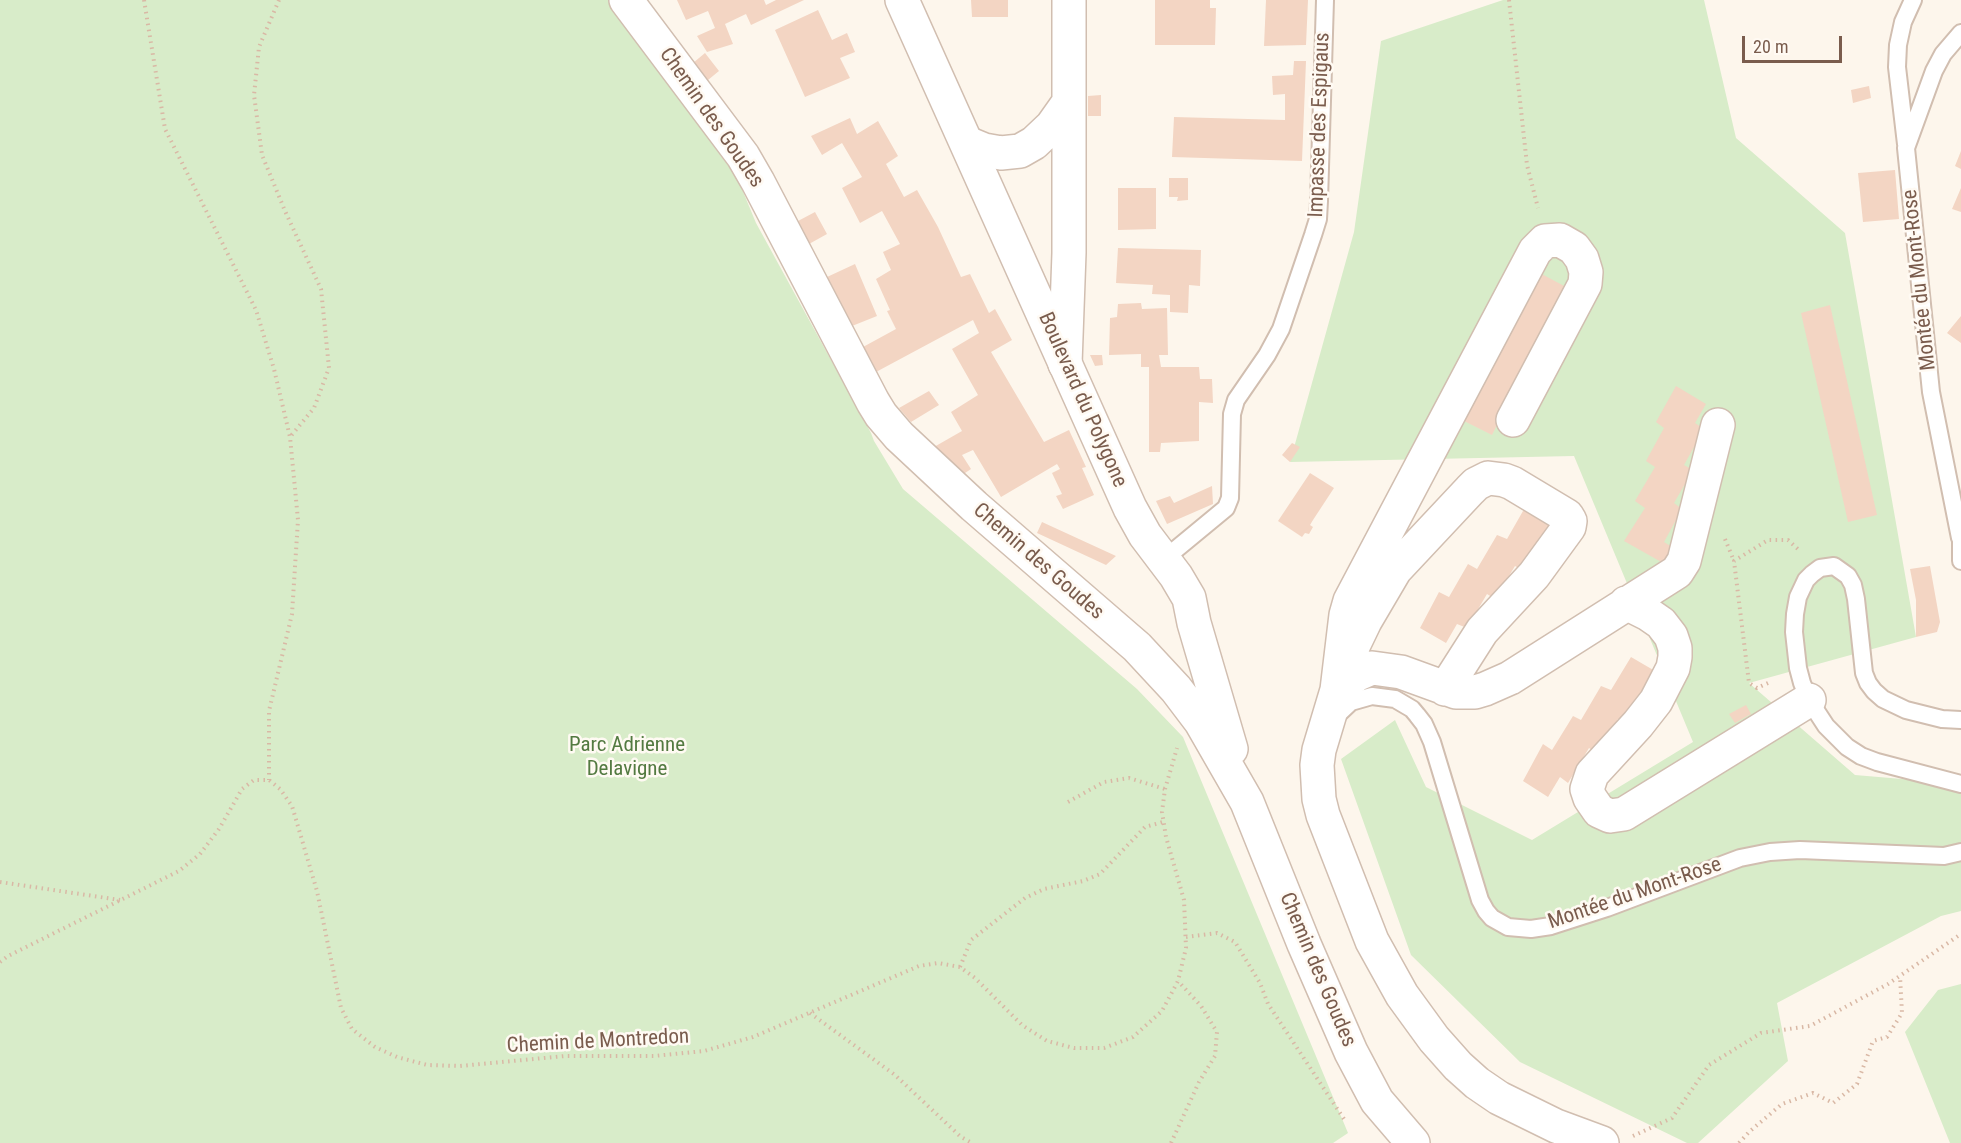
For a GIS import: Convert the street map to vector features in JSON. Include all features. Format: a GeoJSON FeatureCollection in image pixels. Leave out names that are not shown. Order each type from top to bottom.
{"type":"FeatureCollection","features":[{"type":"Feature","properties":{"kind":"street","name":"Chemin des Goudes"},"geometry":{"type":"LineString","coordinates":[[626,0],[743,156],[881,415],[899,436],[974,506],[1137,647],[1176,689],[1201,722],[1247,802],[1351,1052],[1377,1101],[1413,1143]]}},
{"type":"Feature","properties":{"kind":"street","name":"Boulevard du Polygone"},"geometry":{"type":"LineString","coordinates":[[902,0],[1130,508],[1145,535],[1176,576],[1189,598],[1194,623],[1247,802]]}},
{"type":"Feature","properties":{"kind":"street"},"geometry":{"type":"LineString","coordinates":[[1065,364],[1069,253],[1069,0]]}},
{"type":"Feature","properties":{"kind":"street"},"geometry":{"type":"LineString","coordinates":[[967,143],[984,150],[1001,153],[1020,151],[1034,143],[1052,126],[1069,102]]}},
{"type":"Feature","properties":{"kind":"street"},"geometry":{"type":"LineString","coordinates":[[1337,690],[1346,615],[1358,585],[1535,250],[1545,241],[1560,240],[1574,248],[1582,259],[1586,272],[1585,284],[1513,420]]}},
{"type":"Feature","properties":{"kind":"street"},"geometry":{"type":"LineString","coordinates":[[1337,690],[1356,675],[1372,668],[1401,672],[1465,693],[1498,685],[1677,572],[1684,561],[1718,425]]}},
{"type":"Feature","properties":{"kind":"street"},"geometry":{"type":"LineString","coordinates":[[1322,737],[1355,641],[1395,570],[1476,484],[1488,478],[1504,480],[1567,516],[1570,521],[1569,527],[1534,575],[1482,631],[1444,688]]}},
{"type":"Feature","properties":{"kind":"street"},"geometry":{"type":"LineString","coordinates":[[1626,603],[1660,623],[1671,636],[1675,657],[1673,668],[1656,701],[1592,774],[1587,789],[1599,811],[1610,816],[1624,814],[1809,700]]}},
{"type":"Feature","properties":{"kind":"street"},"geometry":{"type":"LineString","coordinates":[[1137,647],[1155,652],[1172,651],[1186,640],[1194,623]]}},
{"type":"Feature","properties":{"kind":"street","name":"Montée du Mont-Rose"},"geometry":{"type":"LineString","coordinates":[[1322,737],[1317,774],[1323,814],[1372,941],[1402,995],[1434,1039],[1477,1083],[1529,1114],[1615,1141]]}},
{"type":"Feature","properties":{"kind":"lane","name":"Impasse des Espigaus"},"geometry":{"type":"LineString","coordinates":[[1163,560],[1226,508],[1230,498],[1232,414],[1236,400],[1267,355],[1281,329],[1318,219],[1325,0]]}},
{"type":"Feature","properties":{"kind":"lane"},"geometry":{"type":"LineString","coordinates":[[1906,148],[1897,67],[1898,45],[1903,22],[1913,0]]}},
{"type":"Feature","properties":{"kind":"lane","name":"Montée du Mont-Rose"},"geometry":{"type":"LineString","coordinates":[[1961,33],[1943,54],[1906,148],[1931,392],[1960,537],[1961,561]]}},
{"type":"Feature","properties":{"kind":"lane"},"geometry":{"type":"LineString","coordinates":[[1961,720],[1913,713],[1883,699],[1874,691],[1864,673],[1853,585],[1848,576],[1834,566],[1820,568],[1806,580],[1798,597],[1795,614],[1794,632],[1798,668],[1809,700],[1826,726],[1847,747],[1861,756],[1961,784]]}},
{"type":"Feature","properties":{"kind":"lane","name":"Montée du Mont-Rose"},"geometry":{"type":"LineString","coordinates":[[1322,737],[1342,709],[1361,698],[1388,697],[1412,709],[1424,724],[1432,742],[1480,900],[1492,918],[1508,927],[1531,929],[1551,926],[1740,858],[1770,852],[1800,850],[1944,856],[1961,852]]}},
{"type":"Feature","properties":{"kind":"path"},"geometry":{"type":"LineString","coordinates":[[0,962],[179,872],[200,854],[213,838],[242,789],[254,780],[269,780],[269,711],[292,614],[298,520],[290,437],[274,369],[256,310],[165,129],[144,0]]}},
{"type":"Feature","properties":{"kind":"path"},"geometry":{"type":"LineString","coordinates":[[279,0],[259,46],[254,95],[262,155],[321,289],[329,368],[314,408],[290,437]]}},
{"type":"Feature","properties":{"kind":"path"},"geometry":{"type":"LineString","coordinates":[[1509,0],[1527,165],[1545,241]]}},
{"type":"Feature","properties":{"kind":"path"},"geometry":{"type":"LineString","coordinates":[[1798,668],[1757,688],[1749,683],[1734,561],[1768,540],[1788,540],[1820,568]]}},
{"type":"Feature","properties":{"kind":"path"},"geometry":{"type":"LineString","coordinates":[[1068,802],[1104,782],[1120,779],[1129,778],[1165,789]]}},
{"type":"Feature","properties":{"kind":"path","name":"Chemin de Montredon"},"geometry":{"type":"LineString","coordinates":[[269,780],[280,789],[292,806],[316,891],[341,1008],[352,1029],[375,1047],[397,1057],[427,1065],[460,1066],[565,1056],[654,1056],[704,1051],[753,1037],[919,966],[938,963],[960,967]]}},
{"type":"Feature","properties":{"kind":"path"},"geometry":{"type":"LineString","coordinates":[[1163,822],[1145,826],[1100,874],[1083,881],[1044,890],[1025,898],[970,940],[960,967],[975,978],[1022,1025],[1047,1041],[1074,1048],[1104,1048],[1133,1037],[1162,1011],[1178,981],[1186,948],[1184,900],[1163,822],[1167,781]]}},
{"type":"Feature","properties":{"kind":"path"},"geometry":{"type":"LineString","coordinates":[[0,882],[121,900]]}},
{"type":"Feature","properties":{"kind":"path"},"geometry":{"type":"LineString","coordinates":[[1186,937],[1217,933],[1235,942],[1260,982],[1268,1004],[1344,1119],[1377,1101]]}},
{"type":"Feature","properties":{"kind":"path"},"geometry":{"type":"LineString","coordinates":[[1615,1141],[1672,1118],[1709,1065],[1761,1033],[1810,1026],[1888,984],[1961,934]]}},
{"type":"Feature","properties":{"kind":"path"},"geometry":{"type":"LineString","coordinates":[[1739,1143],[1749,1131],[1782,1104],[1813,1093],[1833,1103],[1857,1084],[1873,1041],[1887,1036],[1902,1013],[1900,975]]}},
{"type":"Feature","properties":{"kind":"path"},"geometry":{"type":"LineString","coordinates":[[1171,1143],[1199,1082],[1215,1056],[1217,1032],[1201,1006],[1178,981]]}},
{"type":"Feature","properties":{"kind":"path"},"geometry":{"type":"LineString","coordinates":[[809,1013],[895,1075],[961,1137],[972,1143]]}},
{"type":"Feature","properties":{"kind":"green space","name":"Parc Adrienne Delavigne"},"geometry":{"type":"Polygon","coordinates":[[[0,0],[634,0],[715,148],[737,177],[756,223],[874,441],[903,489],[1137,689],[1183,737],[1348,1133],[1333,1143],[0,1143],[0,0]]]}},
{"type":"Feature","properties":{"kind":"green space"},"geometry":{"type":"Polygon","coordinates":[[[1503,0],[1704,0],[1736,138],[1845,233],[1916,637],[1749,683],[1855,775],[1961,784],[1961,911],[1941,916],[1777,1003],[1788,1061],[1698,1143],[1687,1143],[1520,1062],[1411,955],[1341,759],[1395,720],[1426,787],[1532,840],[1693,742],[1574,456],[1290,462],[1354,232],[1381,41],[1503,0]]]}},
{"type":"Feature","properties":{"kind":"green space"},"geometry":{"type":"Polygon","coordinates":[[[1961,984],[1961,1143],[1950,1143],[1905,1032],[1938,990],[1961,984]]]}},
{"type":"Feature","properties":{"kind":"building"},"geometry":{"type":"Polygon","coordinates":[[[677,0],[764,0],[766,5],[776,0],[804,0],[751,25],[746,14],[725,24],[733,44],[707,52],[697,36],[715,28],[708,11],[686,20],[677,0]]]}},
{"type":"Feature","properties":{"kind":"building"},"geometry":{"type":"Polygon","coordinates":[[[971,0],[1008,0],[1008,17],[972,17],[971,0]]]}},
{"type":"Feature","properties":{"kind":"building"},"geometry":{"type":"Polygon","coordinates":[[[1155,0],[1210,0],[1210,8],[1216,8],[1215,45],[1155,45],[1155,0]]]}},
{"type":"Feature","properties":{"kind":"building"},"geometry":{"type":"Polygon","coordinates":[[[1266,0],[1308,0],[1306,45],[1264,46],[1266,0]]]}},
{"type":"Feature","properties":{"kind":"building"},"geometry":{"type":"Polygon","coordinates":[[[818,10],[832,40],[847,33],[855,52],[840,58],[850,78],[805,97],[775,30],[818,10]]]}},
{"type":"Feature","properties":{"kind":"building"},"geometry":{"type":"Polygon","coordinates":[[[705,53],[719,71],[708,80],[693,63],[705,53]]]}},
{"type":"Feature","properties":{"kind":"building"},"geometry":{"type":"Polygon","coordinates":[[[1294,61],[1306,61],[1302,161],[1172,157],[1174,117],[1285,120],[1285,94],[1273,95],[1272,76],[1293,75],[1294,61]]]}},
{"type":"Feature","properties":{"kind":"building"},"geometry":{"type":"Polygon","coordinates":[[[1869,86],[1871,98],[1853,103],[1851,90],[1869,86]]]}},
{"type":"Feature","properties":{"kind":"building"},"geometry":{"type":"Polygon","coordinates":[[[1101,95],[1101,116],[1088,116],[1088,96],[1101,95]]]}},
{"type":"Feature","properties":{"kind":"building"},"geometry":{"type":"Polygon","coordinates":[[[850,118],[857,134],[878,121],[898,156],[886,164],[904,197],[917,190],[938,227],[961,277],[970,274],[989,313],[995,309],[1012,340],[991,352],[1044,442],[1069,430],[1086,467],[1082,468],[1094,495],[1063,509],[1056,496],[1062,494],[1052,473],[1060,469],[1057,464],[1001,497],[973,450],[962,455],[971,469],[962,475],[934,447],[962,431],[951,412],[978,395],[952,349],[979,333],[973,320],[876,372],[863,347],[896,329],[876,279],[891,270],[883,252],[900,244],[882,211],[860,223],[842,188],[862,177],[842,143],[822,155],[811,136],[850,118]]]}},
{"type":"Feature","properties":{"kind":"building"},"geometry":{"type":"Polygon","coordinates":[[[1961,151],[1961,169],[1955,166],[1961,151]]]}},
{"type":"Feature","properties":{"kind":"building"},"geometry":{"type":"Polygon","coordinates":[[[1895,170],[1899,219],[1863,222],[1858,173],[1895,170]]]}},
{"type":"Feature","properties":{"kind":"building"},"geometry":{"type":"Polygon","coordinates":[[[1169,178],[1188,178],[1188,200],[1177,201],[1178,197],[1169,197],[1169,178]]]}},
{"type":"Feature","properties":{"kind":"building"},"geometry":{"type":"Polygon","coordinates":[[[1118,188],[1156,188],[1156,229],[1118,230],[1118,188]]]}},
{"type":"Feature","properties":{"kind":"building"},"geometry":{"type":"Polygon","coordinates":[[[1961,188],[1961,212],[1952,209],[1961,188]]]}},
{"type":"Feature","properties":{"kind":"building"},"geometry":{"type":"Polygon","coordinates":[[[815,212],[827,234],[809,244],[798,221],[815,212]]]}},
{"type":"Feature","properties":{"kind":"building"},"geometry":{"type":"Polygon","coordinates":[[[1118,248],[1201,250],[1200,286],[1189,285],[1188,313],[1170,312],[1170,295],[1152,294],[1153,285],[1116,283],[1118,248]]]}},
{"type":"Feature","properties":{"kind":"building"},"geometry":{"type":"Polygon","coordinates":[[[855,264],[877,316],[852,326],[827,277],[855,264]]]}},
{"type":"Feature","properties":{"kind":"building"},"geometry":{"type":"Polygon","coordinates":[[[1536,271],[1566,287],[1492,435],[1462,420],[1536,271]]]}},
{"type":"Feature","properties":{"kind":"building"},"geometry":{"type":"Polygon","coordinates":[[[1141,303],[1142,309],[1167,308],[1168,355],[1159,355],[1161,367],[1199,367],[1200,379],[1212,379],[1213,403],[1199,402],[1199,441],[1161,443],[1160,452],[1149,452],[1149,367],[1141,367],[1141,354],[1109,355],[1110,318],[1117,317],[1118,304],[1141,303]]]}},
{"type":"Feature","properties":{"kind":"building"},"geometry":{"type":"Polygon","coordinates":[[[1830,305],[1877,515],[1848,522],[1801,313],[1830,305]]]}},
{"type":"Feature","properties":{"kind":"building"},"geometry":{"type":"Polygon","coordinates":[[[1961,316],[1961,343],[1947,333],[1961,316]]]}},
{"type":"Feature","properties":{"kind":"building"},"geometry":{"type":"Polygon","coordinates":[[[1090,355],[1102,355],[1103,365],[1095,366],[1090,355]]]}},
{"type":"Feature","properties":{"kind":"building"},"geometry":{"type":"Polygon","coordinates":[[[1676,386],[1706,404],[1695,423],[1704,429],[1684,465],[1693,470],[1674,503],[1682,509],[1664,542],[1672,547],[1663,563],[1624,541],[1645,508],[1635,501],[1655,467],[1646,461],[1664,428],[1656,422],[1676,386]]]}},
{"type":"Feature","properties":{"kind":"building"},"geometry":{"type":"Polygon","coordinates":[[[929,391],[939,405],[911,422],[899,408],[929,391]]]}},
{"type":"Feature","properties":{"kind":"building"},"geometry":{"type":"Polygon","coordinates":[[[1292,443],[1300,447],[1290,462],[1282,455],[1292,443]]]}},
{"type":"Feature","properties":{"kind":"building"},"geometry":{"type":"Polygon","coordinates":[[[1310,473],[1334,488],[1310,525],[1313,527],[1309,534],[1305,533],[1302,537],[1278,521],[1310,473]]]}},
{"type":"Feature","properties":{"kind":"building"},"geometry":{"type":"Polygon","coordinates":[[[1212,486],[1213,504],[1167,524],[1156,501],[1170,496],[1174,503],[1212,486]]]}},
{"type":"Feature","properties":{"kind":"building"},"geometry":{"type":"Polygon","coordinates":[[[1527,504],[1563,525],[1524,571],[1515,566],[1495,599],[1487,594],[1467,628],[1457,624],[1446,643],[1420,628],[1439,592],[1449,597],[1468,564],[1477,569],[1497,535],[1507,539],[1527,504]]]}},
{"type":"Feature","properties":{"kind":"building"},"geometry":{"type":"Polygon","coordinates":[[[1042,522],[1116,556],[1106,565],[1037,533],[1042,522]]]}},
{"type":"Feature","properties":{"kind":"building"},"geometry":{"type":"Polygon","coordinates":[[[1930,566],[1940,622],[1937,632],[1916,637],[1916,600],[1910,569],[1930,566]]]}},
{"type":"Feature","properties":{"kind":"building"},"geometry":{"type":"Polygon","coordinates":[[[1631,657],[1667,678],[1627,724],[1618,719],[1598,754],[1589,748],[1568,783],[1560,777],[1548,797],[1523,781],[1543,744],[1552,750],[1573,716],[1581,720],[1601,686],[1611,690],[1631,657]]]}},
{"type":"Feature","properties":{"kind":"building"},"geometry":{"type":"Polygon","coordinates":[[[1746,705],[1751,714],[1735,723],[1729,714],[1746,705]]]}}]}
